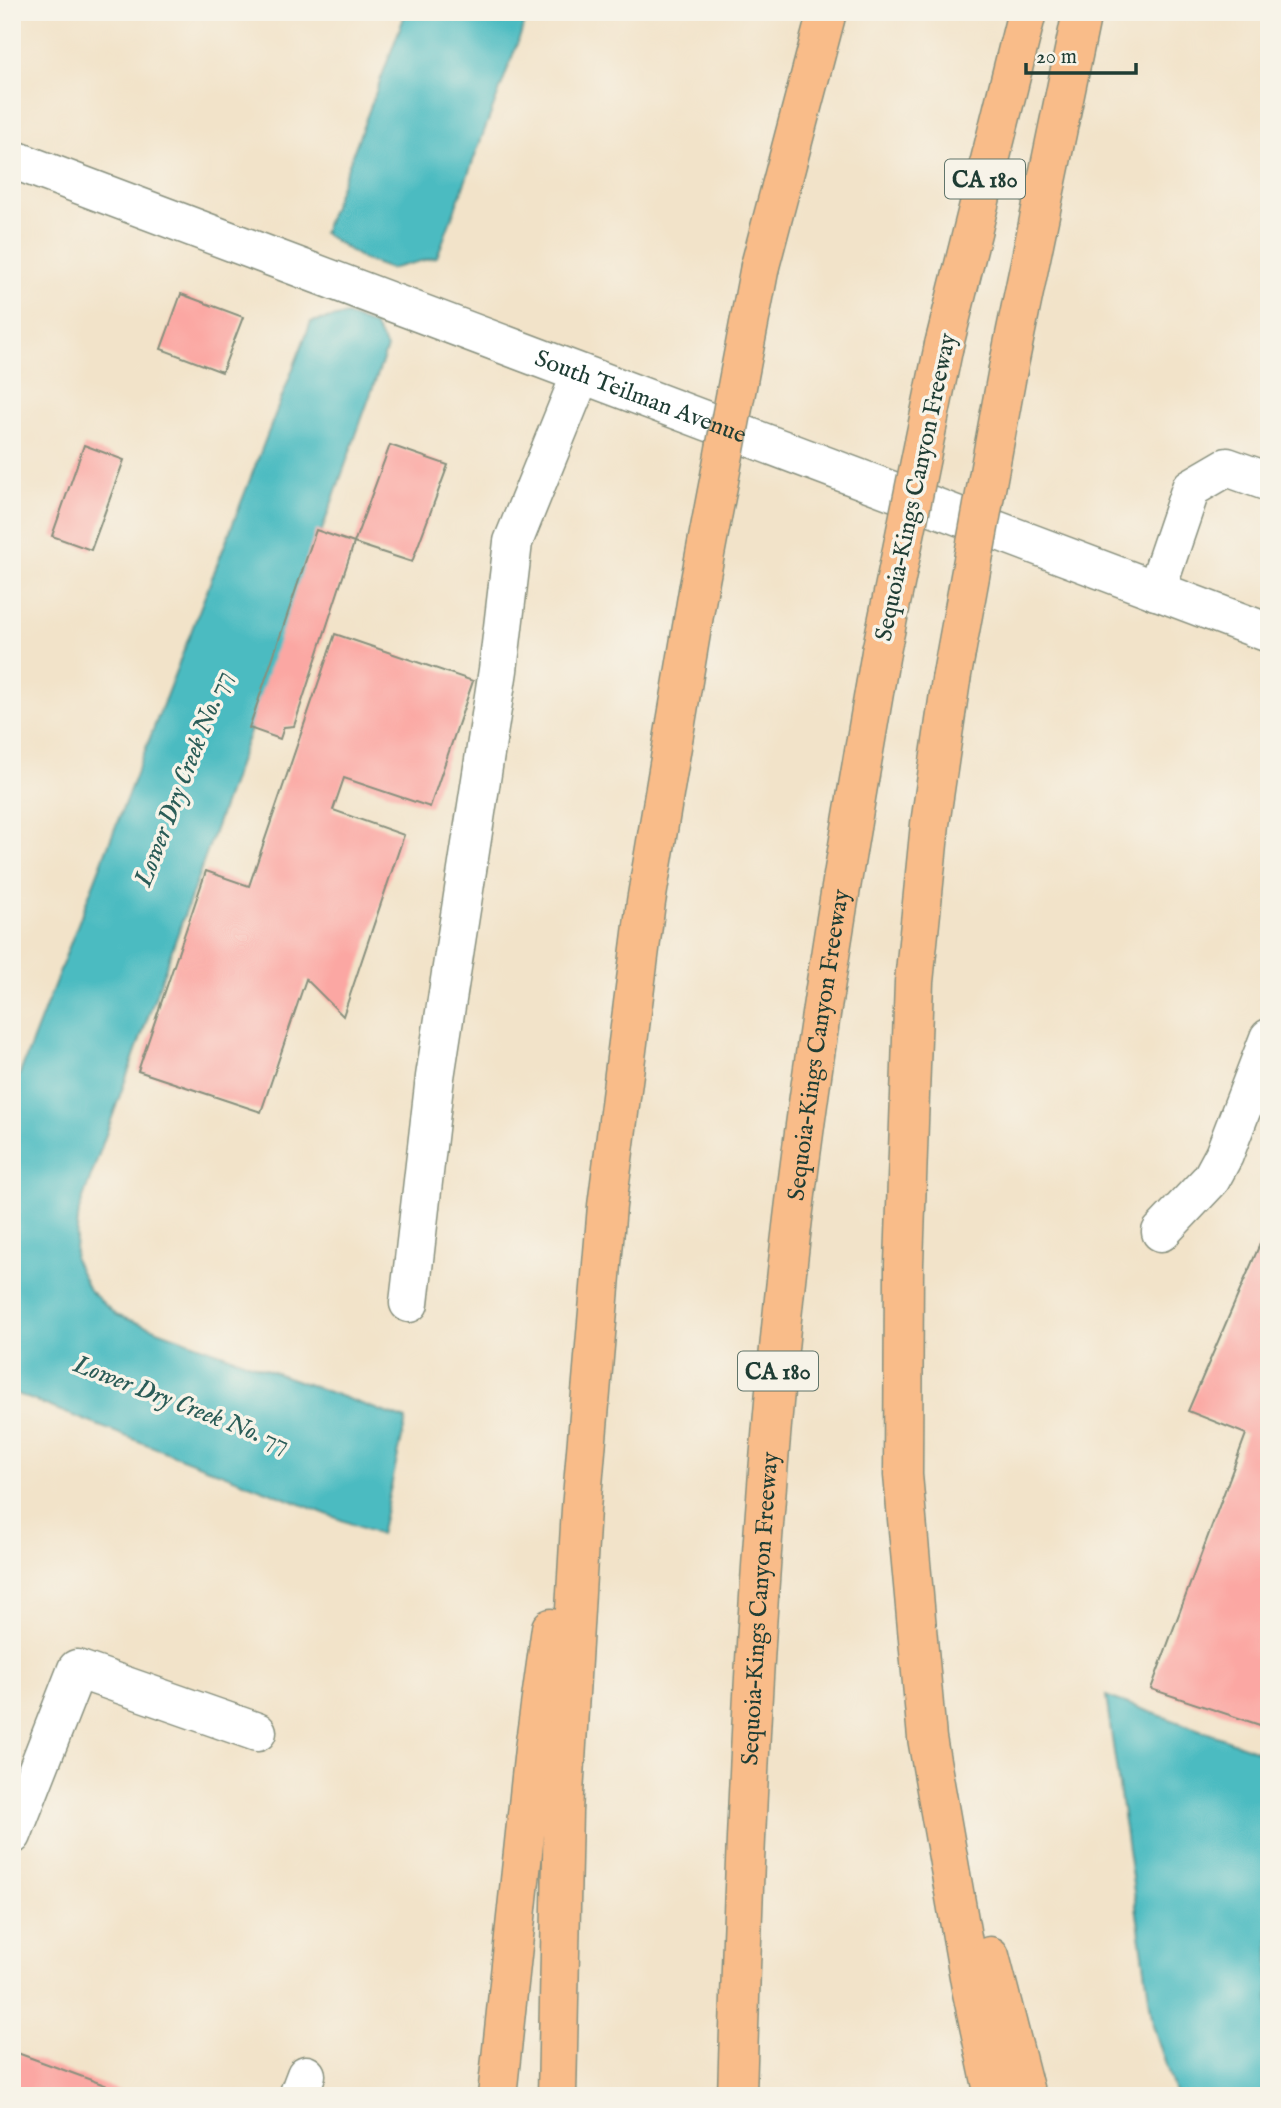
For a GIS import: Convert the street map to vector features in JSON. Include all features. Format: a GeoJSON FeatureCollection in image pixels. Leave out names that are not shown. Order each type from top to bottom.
{"type":"FeatureCollection","features":[{"type":"Feature","properties":{"kind":"highway"},"geometry":{"type":"LineString","coordinates":[[497,2096],[534,1749],[646,902],[698,590],[760,266],[827,12]]}},
{"type":"Feature","properties":{"kind":"highway","name":"Sequoia–Kings Canyon Freeway"},"geometry":{"type":"LineString","coordinates":[[737,2096],[744,1843],[761,1557],[790,1245],[827,963],[881,652],[944,345],[1027,12]]}},
{"type":"Feature","properties":{"kind":"highway"},"geometry":{"type":"LineString","coordinates":[[994,2096],[971,1988],[928,1738],[903,1475],[904,1264],[914,982],[930,824],[951,680],[1008,369],[1082,12]]}},
{"type":"Feature","properties":{"kind":"highway"},"geometry":{"type":"LineString","coordinates":[[556,2096],[564,1797],[581,1509],[607,1206]]}},
{"type":"Feature","properties":{"kind":"highway"},"geometry":{"type":"LineString","coordinates":[[904,1264],[933,1594],[947,1719],[967,1846],[992,1970],[1026,2096]]}},
{"type":"Feature","properties":{"kind":"street","name":"South Teilman Avenue"},"geometry":{"type":"LineString","coordinates":[[12,159],[1269,633]]}},
{"type":"Feature","properties":{"kind":"street"},"geometry":{"type":"LineString","coordinates":[[409,1303],[435,1077],[498,670],[513,542],[581,374]]}},
{"type":"Feature","properties":{"kind":"street"},"geometry":{"type":"LineString","coordinates":[[1156,591],[1191,488],[1227,467],[1269,482]]}},
{"type":"Feature","properties":{"kind":"street"},"geometry":{"type":"LineString","coordinates":[[1161,1232],[1211,1179],[1224,1155],[1269,1038]]}},
{"type":"Feature","properties":{"kind":"street"},"geometry":{"type":"LineString","coordinates":[[12,1835],[77,1669],[257,1732]]}},
{"type":"Feature","properties":{"kind":"water"},"geometry":{"type":"Polygon","coordinates":[[[406,12],[529,12],[437,257],[390,269],[363,259],[323,233],[406,12]]]}},
{"type":"Feature","properties":{"kind":"water","name":"Lower Dry Creek No. 77"},"geometry":{"type":"Polygon","coordinates":[[[347,315],[374,326],[387,348],[79,1210],[74,1259],[89,1290],[116,1315],[406,1420],[380,1535],[12,1392],[12,1094],[311,322],[347,315]]]}},
{"type":"Feature","properties":{"kind":"water"},"geometry":{"type":"Polygon","coordinates":[[[1106,1696],[1269,1755],[1269,2096],[1176,2096],[1153,2025],[1106,1696]]]}},
{"type":"Feature","properties":{"kind":"building"},"geometry":{"type":"Polygon","coordinates":[[[181,294],[243,317],[222,372],[161,349],[181,294]]]}},
{"type":"Feature","properties":{"kind":"building"},"geometry":{"type":"Polygon","coordinates":[[[84,445],[124,460],[91,550],[52,536],[84,445]]]}},
{"type":"Feature","properties":{"kind":"building"},"geometry":{"type":"Polygon","coordinates":[[[390,445],[448,465],[412,562],[354,543],[390,445]]]}},
{"type":"Feature","properties":{"kind":"building"},"geometry":{"type":"Polygon","coordinates":[[[316,530],[354,543],[294,726],[284,727],[280,739],[249,728],[316,530]]]}},
{"type":"Feature","properties":{"kind":"building"},"geometry":{"type":"Polygon","coordinates":[[[335,634],[473,681],[430,807],[344,778],[333,810],[404,835],[343,1016],[306,979],[261,1112],[138,1071],[206,871],[249,886],[335,634]]]}},
{"type":"Feature","properties":{"kind":"building"},"geometry":{"type":"Polygon","coordinates":[[[1263,1237],[1269,1239],[1269,1728],[1151,1689],[1246,1434],[1188,1411],[1263,1237]]]}},
{"type":"Feature","properties":{"kind":"building"},"geometry":{"type":"Polygon","coordinates":[[[12,2051],[132,2095],[132,2096],[12,2096],[12,2051]]]}}]}
